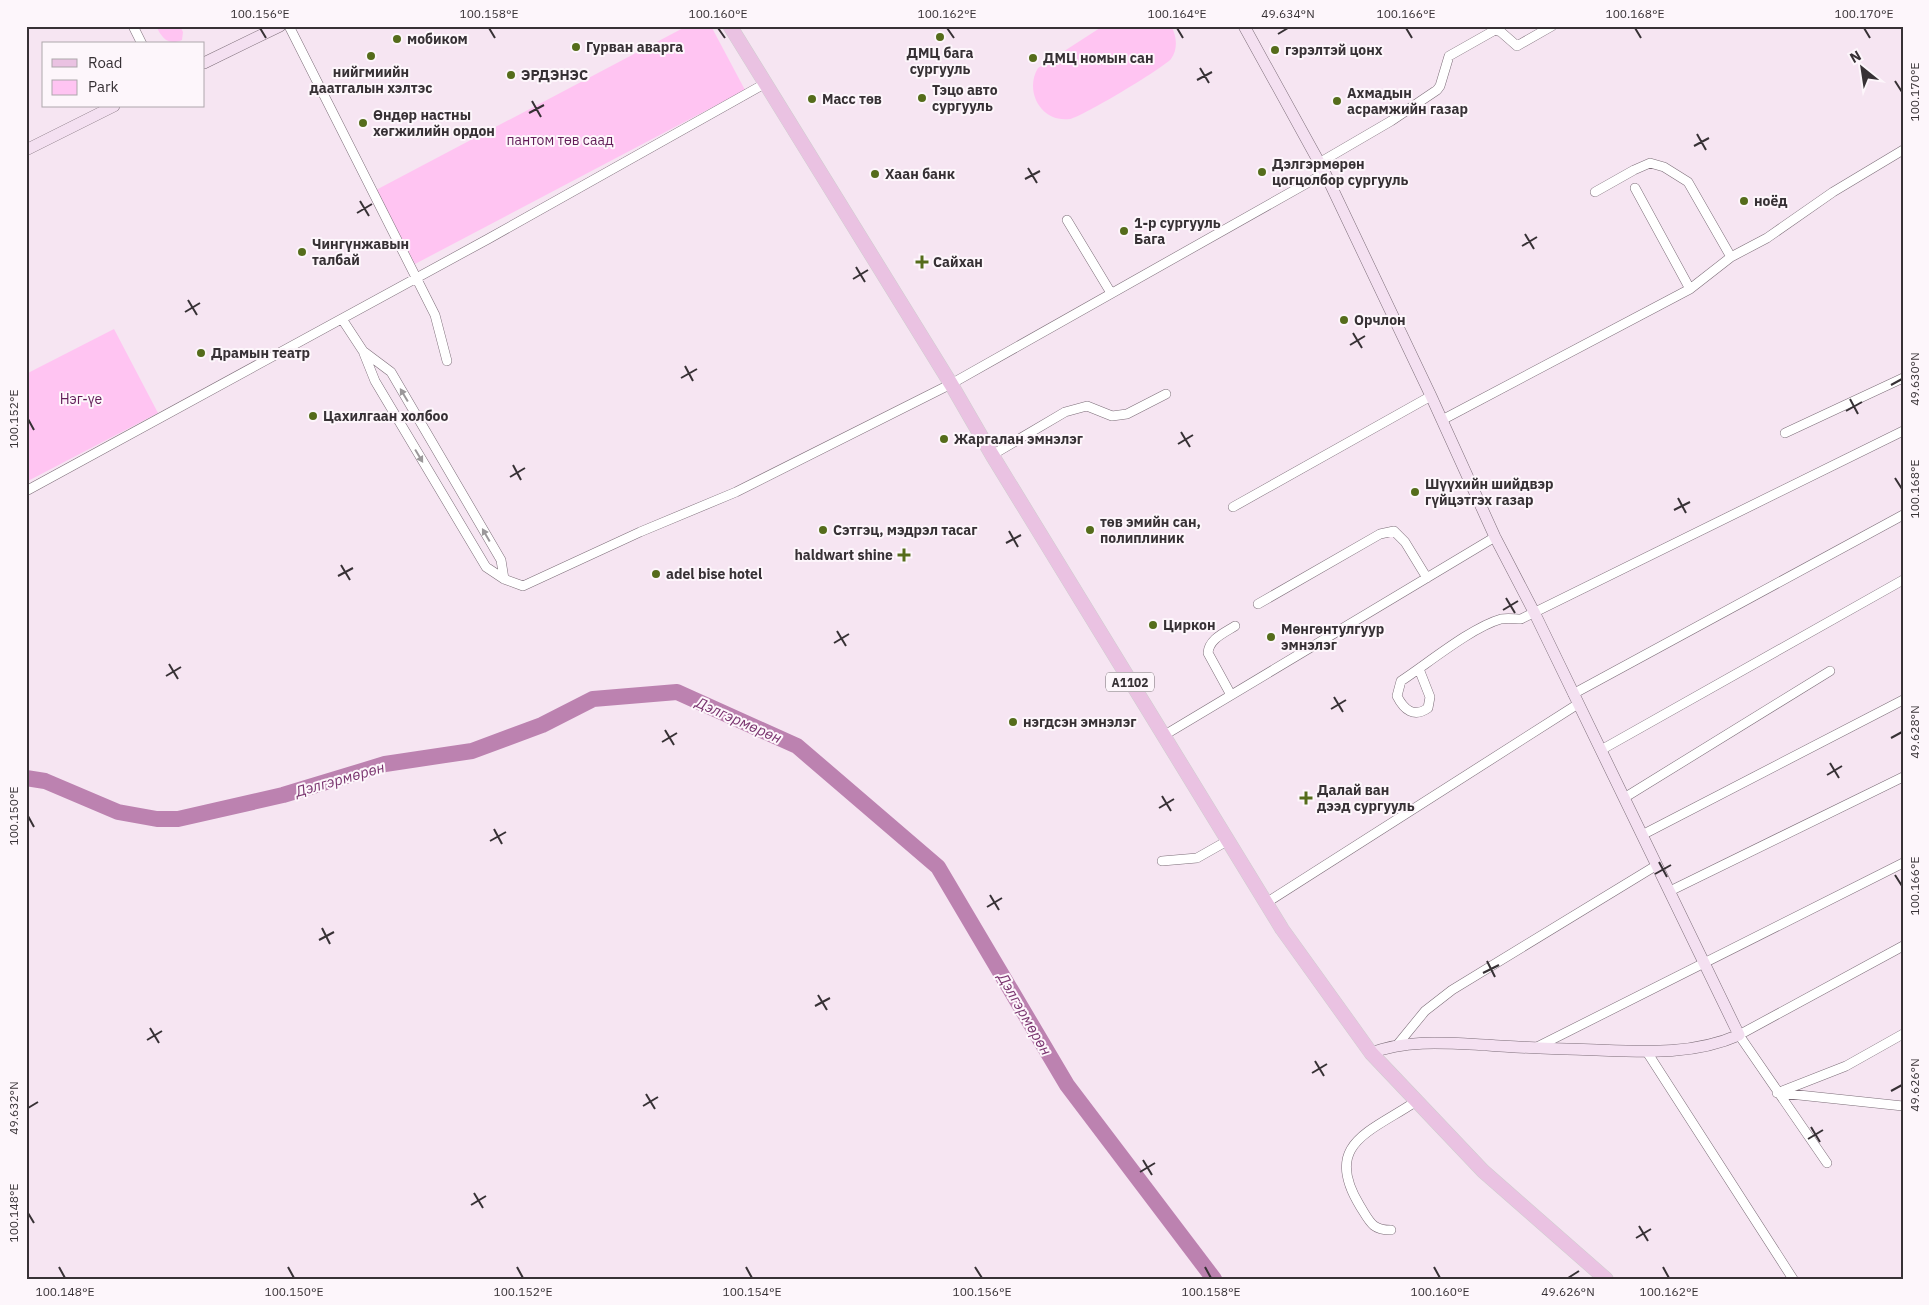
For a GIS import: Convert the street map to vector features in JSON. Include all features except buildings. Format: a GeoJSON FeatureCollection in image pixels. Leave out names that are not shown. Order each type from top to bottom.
{"type":"FeatureCollection","features":[{"type":"Feature","properties":{"kind":"main road"},"geometry":{"type":"LineString","coordinates":[[205,63],[280,26]]}},
{"type":"Feature","properties":{"kind":"main road","name":"A1102"},"geometry":{"type":"LineString","coordinates":[[730,26],[951,384],[992,455],[1282,929],[1371,1053],[1415,1102],[1483,1172],[1606,1279]]}},
{"type":"Feature","properties":{"kind":"main road"},"geometry":{"type":"LineString","coordinates":[[1244,26],[1325,173],[1431,396],[1495,537],[1534,612],[1738,1035],[1705,1047],[1647,1052],[1442,1042],[1398,1044],[1371,1053]]}},
{"type":"Feature","properties":{"kind":"main road"},"geometry":{"type":"LineString","coordinates":[[26,150],[110,108]]}},
{"type":"Feature","properties":{"kind":"street"},"geometry":{"type":"LineString","coordinates":[[133,26],[141,42]]}},
{"type":"Feature","properties":{"kind":"street"},"geometry":{"type":"LineString","coordinates":[[289,26],[435,315],[447,361]]}},
{"type":"Feature","properties":{"kind":"street"},"geometry":{"type":"LineString","coordinates":[[1319,163],[1391,121],[1437,90],[1449,56],[1495,30],[1501,32],[1516,46],[1552,26]]}},
{"type":"Feature","properties":{"kind":"street"},"geometry":{"type":"LineString","coordinates":[[26,491],[417,278],[766,83]]}},
{"type":"Feature","properties":{"kind":"street"},"geometry":{"type":"LineString","coordinates":[[1442,420],[1690,289],[1731,257],[1767,238],[1833,192],[1903,150]]}},
{"type":"Feature","properties":{"kind":"street"},"geometry":{"type":"LineString","coordinates":[[1595,192],[1650,163],[1664,167],[1688,182],[1731,257]]}},
{"type":"Feature","properties":{"kind":"street"},"geometry":{"type":"LineString","coordinates":[[342,319],[363,351],[375,381],[486,567],[504,580],[524,586],[640,532],[736,492],[951,384],[1325,173]]}},
{"type":"Feature","properties":{"kind":"street"},"geometry":{"type":"LineString","coordinates":[[1635,188],[1690,289]]}},
{"type":"Feature","properties":{"kind":"street"},"geometry":{"type":"LineString","coordinates":[[1067,220],[1111,293]]}},
{"type":"Feature","properties":{"kind":"street"},"geometry":{"type":"LineString","coordinates":[[363,351],[391,372],[501,560],[504,580]]}},
{"type":"Feature","properties":{"kind":"street"},"geometry":{"type":"LineString","coordinates":[[1785,433],[1903,378]]}},
{"type":"Feature","properties":{"kind":"street"},"geometry":{"type":"LineString","coordinates":[[992,455],[1065,412],[1087,406],[1112,416],[1127,414],[1166,394]]}},
{"type":"Feature","properties":{"kind":"street"},"geometry":{"type":"LineString","coordinates":[[1233,507],[1431,396]]}},
{"type":"Feature","properties":{"kind":"street"},"geometry":{"type":"LineString","coordinates":[[1419,669],[1430,697],[1428,708],[1422,712],[1413,713],[1402,706],[1397,696],[1401,681],[1419,669],[1488,625],[1502,619],[1521,620],[1903,431]]}},
{"type":"Feature","properties":{"kind":"street"},"geometry":{"type":"LineString","coordinates":[[1266,903],[1576,699],[1903,514]]}},
{"type":"Feature","properties":{"kind":"street"},"geometry":{"type":"LineString","coordinates":[[1258,604],[1380,534],[1394,531],[1405,542],[1427,578]]}},
{"type":"Feature","properties":{"kind":"street"},"geometry":{"type":"LineString","coordinates":[[1163,736],[1495,537]]}},
{"type":"Feature","properties":{"kind":"street"},"geometry":{"type":"LineString","coordinates":[[1601,750],[1903,580]]}},
{"type":"Feature","properties":{"kind":"street"},"geometry":{"type":"LineString","coordinates":[[1231,695],[1208,653],[1208,646],[1212,641],[1235,626]]}},
{"type":"Feature","properties":{"kind":"street"},"geometry":{"type":"LineString","coordinates":[[1624,798],[1830,671]]}},
{"type":"Feature","properties":{"kind":"street"},"geometry":{"type":"LineString","coordinates":[[1642,835],[1903,700]]}},
{"type":"Feature","properties":{"kind":"street"},"geometry":{"type":"LineString","coordinates":[[1670,891],[1903,778]]}},
{"type":"Feature","properties":{"kind":"street"},"geometry":{"type":"LineString","coordinates":[[1162,862],[1196,858],[1227,841]]}},
{"type":"Feature","properties":{"kind":"street"},"geometry":{"type":"LineString","coordinates":[[1535,1048],[1903,863]]}},
{"type":"Feature","properties":{"kind":"street"},"geometry":{"type":"LineString","coordinates":[[1398,1044],[1425,1011],[1452,990],[1657,865]]}},
{"type":"Feature","properties":{"kind":"street"},"geometry":{"type":"LineString","coordinates":[[1827,1162],[1738,1035],[1903,946]]}},
{"type":"Feature","properties":{"kind":"street"},"geometry":{"type":"LineString","coordinates":[[1777,1093],[1846,1066],[1903,1034]]}},
{"type":"Feature","properties":{"kind":"street"},"geometry":{"type":"LineString","coordinates":[[1647,1052],[1793,1279]]}},
{"type":"Feature","properties":{"kind":"street"},"geometry":{"type":"LineString","coordinates":[[1777,1093],[1903,1106]]}},
{"type":"Feature","properties":{"kind":"street"},"geometry":{"type":"LineString","coordinates":[[1391,1230],[1380,1230],[1371,1224],[1350,1189],[1346,1175],[1346,1163],[1355,1141],[1415,1102]]}},
{"type":"Feature","properties":{"kind":"green space"},"geometry":{"type":"Polygon","coordinates":[[[156,26],[180,26],[183,32],[182,40],[173,42],[166,40],[156,26]]]}},
{"type":"Feature","properties":{"kind":"green space","name":"пантом төв саад"},"geometry":{"type":"Polygon","coordinates":[[[687,26],[711,26],[745,90],[415,264],[376,190],[687,26]]]}},
{"type":"Feature","properties":{"kind":"green space"},"geometry":{"type":"Polygon","coordinates":[[[1103,26],[1171,26],[1175,34],[1175,51],[1171,59],[1165,64],[1105,102],[1077,116],[1070,119],[1060,119],[1043,111],[1034,95],[1034,77],[1038,68],[1103,26]]]}},
{"type":"Feature","properties":{"kind":"green space","name":"Нэг-үе"},"geometry":{"type":"Polygon","coordinates":[[[114,329],[158,413],[26,482],[26,374],[114,329]]]}},
{"type":"Feature","properties":{"kind":"waterway","name":"Дэлгэрмөрөн"},"geometry":{"type":"LineString","coordinates":[[26,778],[45,781],[118,812],[157,819],[178,819],[283,795],[385,764],[472,751],[542,725],[593,699],[677,692],[797,746],[938,867],[1067,1085],[1214,1279]]}},
{"type":"Feature","properties":{"kind":"place","name":"ДМЦ бага сургууль"},"geometry":{"type":"Point","coordinates":[940,37]}},
{"type":"Feature","properties":{"kind":"place","name":"мобиком"},"geometry":{"type":"Point","coordinates":[397,39]}},
{"type":"Feature","properties":{"kind":"place","name":"Гурван аварга"},"geometry":{"type":"Point","coordinates":[576,47]}},
{"type":"Feature","properties":{"kind":"place","name":"гэрэлтэй цонх"},"geometry":{"type":"Point","coordinates":[1275,50]}},
{"type":"Feature","properties":{"kind":"place","name":"нийгмиийн даатгалын хэлтэс"},"geometry":{"type":"Point","coordinates":[371,56]}},
{"type":"Feature","properties":{"kind":"place","name":"ДМЦ номын сан"},"geometry":{"type":"Point","coordinates":[1033,58]}},
{"type":"Feature","properties":{"kind":"place","name":"ЭРДЭНЭС"},"geometry":{"type":"Point","coordinates":[511,75]}},
{"type":"Feature","properties":{"kind":"place","name":"Тэцо авто сургууль"},"geometry":{"type":"Point","coordinates":[922,98]}},
{"type":"Feature","properties":{"kind":"place","name":"Масс төв"},"geometry":{"type":"Point","coordinates":[812,99]}},
{"type":"Feature","properties":{"kind":"place","name":"Ахмадын асрамжийн газар"},"geometry":{"type":"Point","coordinates":[1337,101]}},
{"type":"Feature","properties":{"kind":"place","name":"Өндөр настны хөгжилийн ордон"},"geometry":{"type":"Point","coordinates":[363,123]}},
{"type":"Feature","properties":{"kind":"place","name":"Дэлгэрмөрөн цогцолбор сургууль"},"geometry":{"type":"Point","coordinates":[1262,172]}},
{"type":"Feature","properties":{"kind":"place","name":"Хаан банк"},"geometry":{"type":"Point","coordinates":[875,174]}},
{"type":"Feature","properties":{"kind":"place","name":"ноёд"},"geometry":{"type":"Point","coordinates":[1744,201]}},
{"type":"Feature","properties":{"kind":"place","name":"1-р сургууль Бага"},"geometry":{"type":"Point","coordinates":[1124,231]}},
{"type":"Feature","properties":{"kind":"place","name":"Чингүнжавын талбай"},"geometry":{"type":"Point","coordinates":[302,252]}},
{"type":"Feature","properties":{"kind":"place","name":"Сайхан"},"geometry":{"type":"Point","coordinates":[922,262]}},
{"type":"Feature","properties":{"kind":"place","name":"Орчлон"},"geometry":{"type":"Point","coordinates":[1344,320]}},
{"type":"Feature","properties":{"kind":"place","name":"Драмын театр"},"geometry":{"type":"Point","coordinates":[201,353]}},
{"type":"Feature","properties":{"kind":"place","name":"Цахилгаан холбоо"},"geometry":{"type":"Point","coordinates":[313,416]}},
{"type":"Feature","properties":{"kind":"place","name":"Жаргалан эмнэлэг"},"geometry":{"type":"Point","coordinates":[944,439]}},
{"type":"Feature","properties":{"kind":"place","name":"Шүүхийн шийдвэр гүйцэтгэх газар"},"geometry":{"type":"Point","coordinates":[1415,492]}},
{"type":"Feature","properties":{"kind":"place","name":"Сэтгэц, мэдрэл тасаг"},"geometry":{"type":"Point","coordinates":[823,530]}},
{"type":"Feature","properties":{"kind":"place","name":"төв эмийн сан, полиплиник"},"geometry":{"type":"Point","coordinates":[1090,530]}},
{"type":"Feature","properties":{"kind":"place","name":"haldwart shine"},"geometry":{"type":"Point","coordinates":[904,555]}},
{"type":"Feature","properties":{"kind":"place","name":"adel bise hotel"},"geometry":{"type":"Point","coordinates":[656,574]}},
{"type":"Feature","properties":{"kind":"place","name":"Циркон"},"geometry":{"type":"Point","coordinates":[1153,625]}},
{"type":"Feature","properties":{"kind":"place","name":"Мөнгөнтулгуур эмнэлэг"},"geometry":{"type":"Point","coordinates":[1271,637]}},
{"type":"Feature","properties":{"kind":"place","name":"нэгдсэн эмнэлэг"},"geometry":{"type":"Point","coordinates":[1013,722]}},
{"type":"Feature","properties":{"kind":"place","name":"Далай ван дээд сургууль"},"geometry":{"type":"Point","coordinates":[1306,798]}}]}
